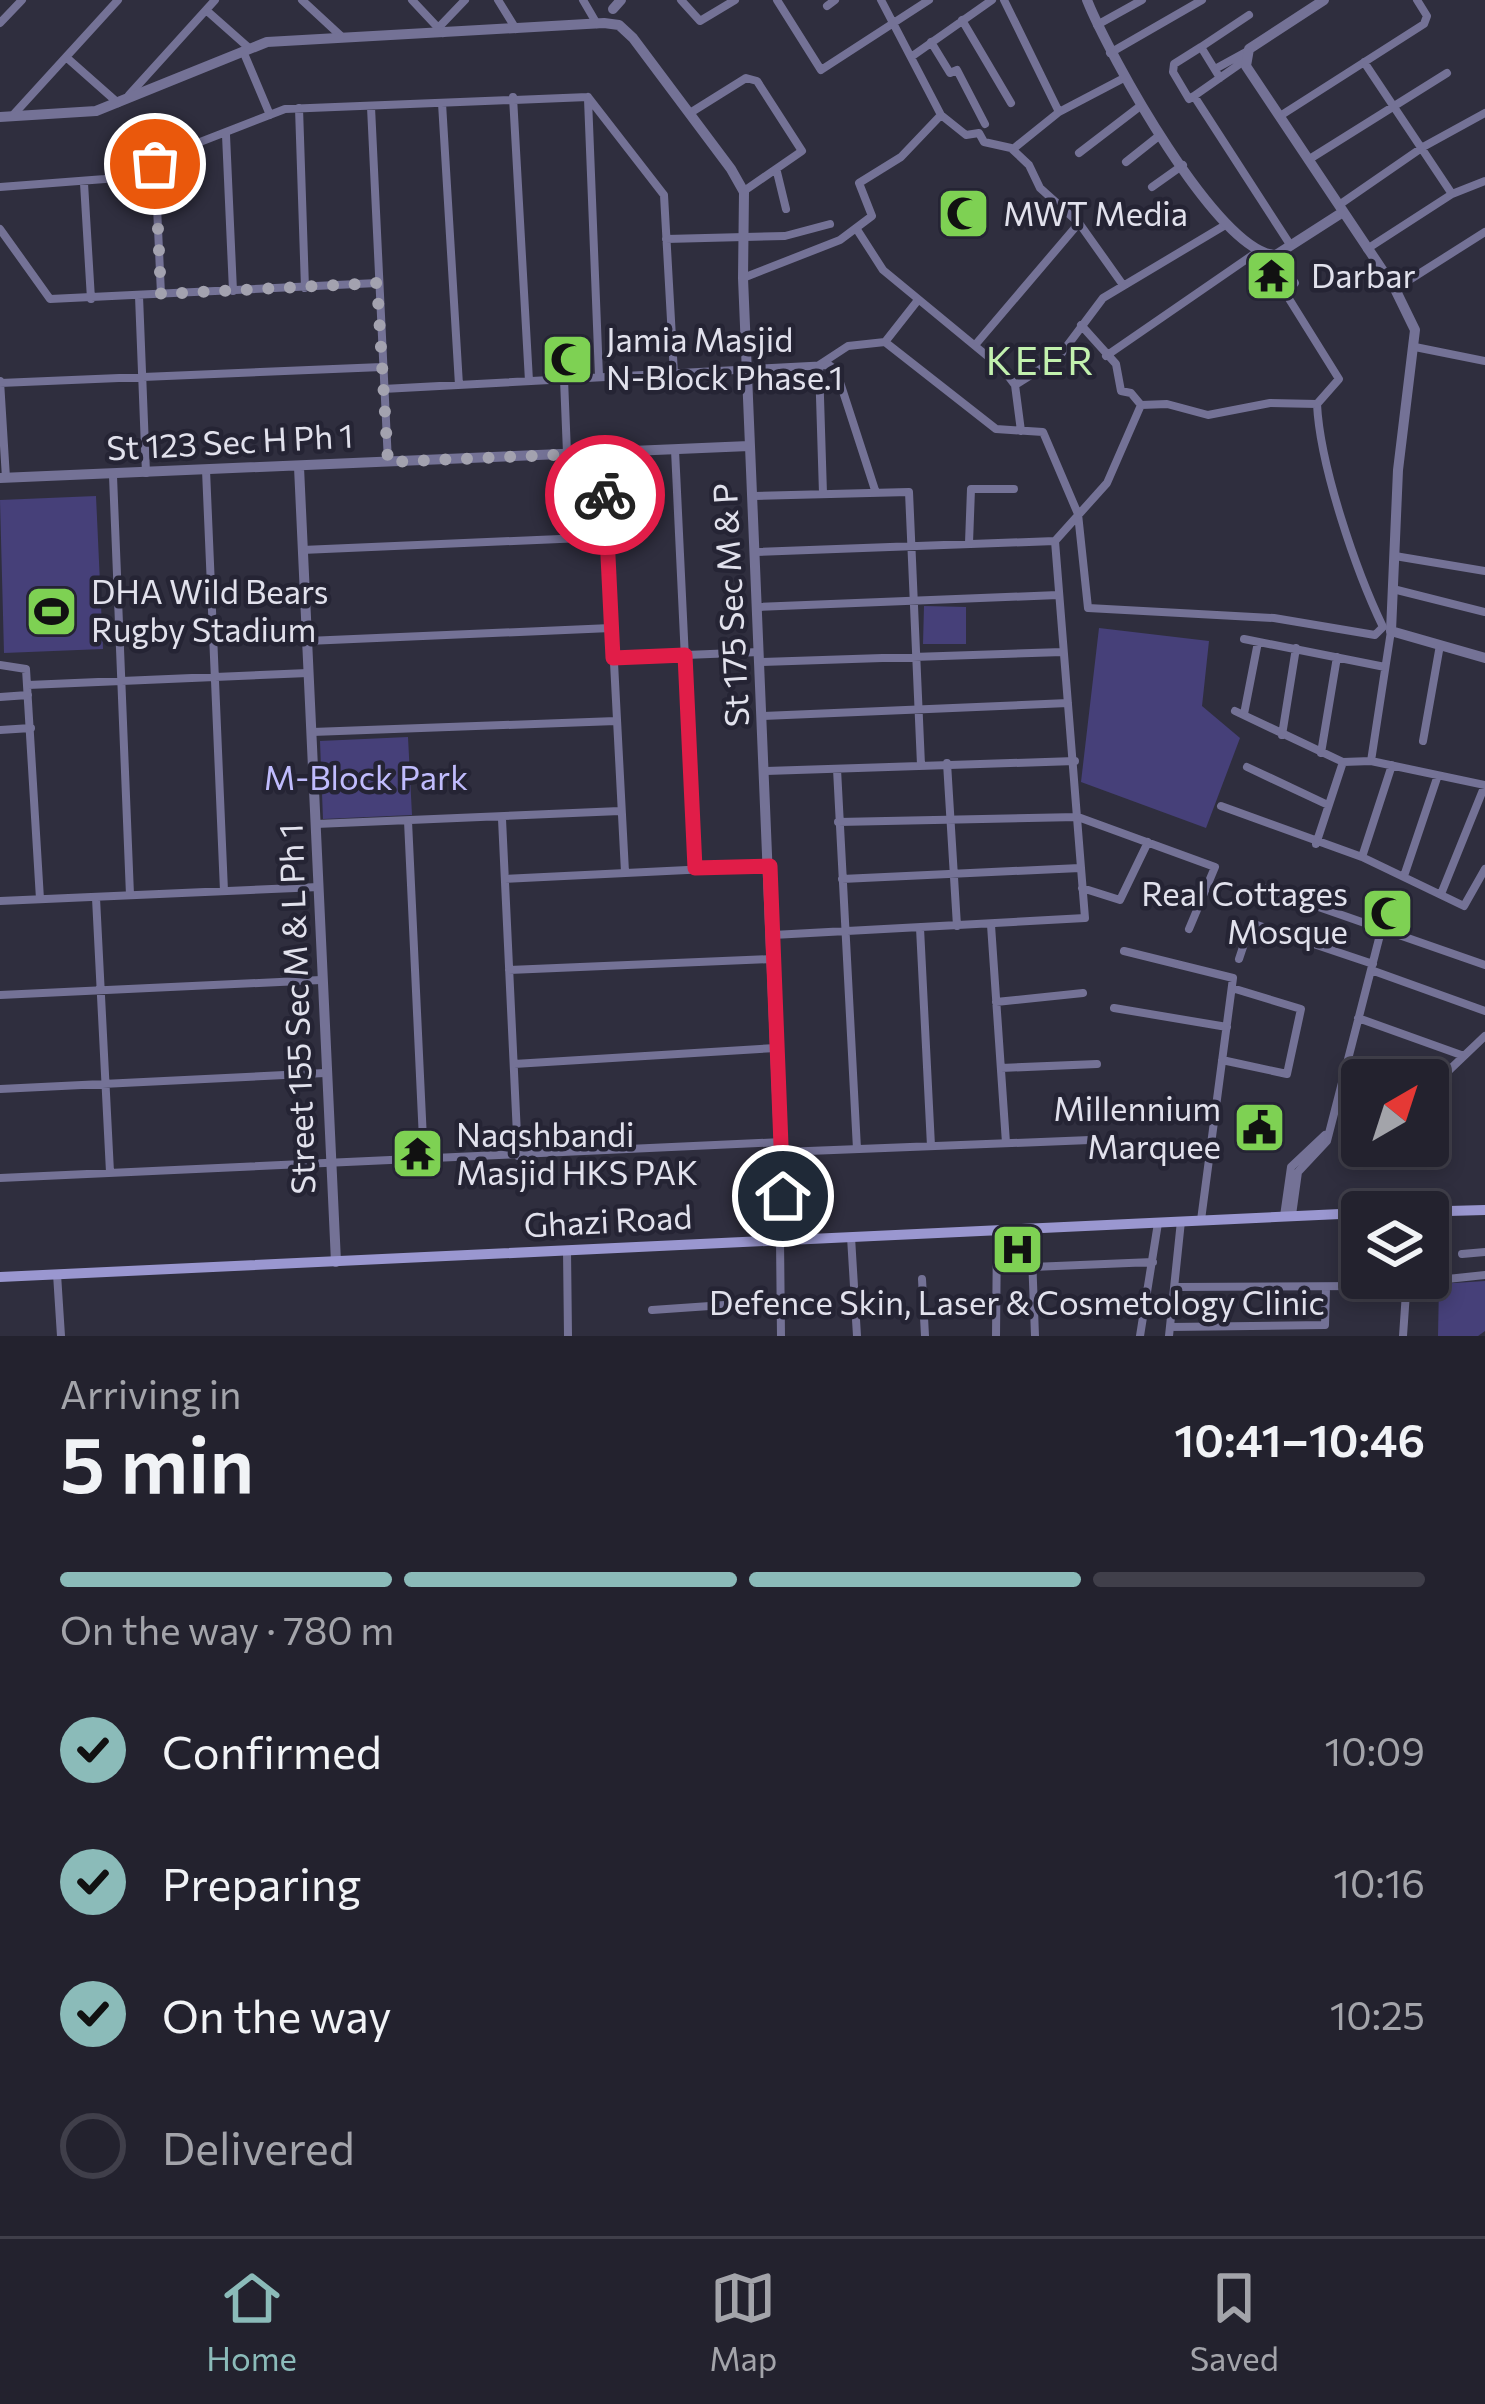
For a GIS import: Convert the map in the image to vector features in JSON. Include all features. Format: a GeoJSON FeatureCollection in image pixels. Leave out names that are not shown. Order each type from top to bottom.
{"type":"FeatureCollection","features":[{"type":"Feature","properties":{"kind":"main road"},"geometry":{"type":"LineString","coordinates":[[1449,1211],[1485,1210]]}},
{"type":"Feature","properties":{"kind":"main road","name":"Ghazi Road"},"geometry":{"type":"LineString","coordinates":[[0,1277],[1341,1215]]}},
{"type":"Feature","properties":{"kind":"street"},"geometry":{"type":"LineString","coordinates":[[0,23],[22,0]]}},
{"type":"Feature","properties":{"kind":"street"},"geometry":{"type":"LineString","coordinates":[[6,117],[118,0]]}},
{"type":"Feature","properties":{"kind":"street"},"geometry":{"type":"LineString","coordinates":[[121,102],[215,0]]}},
{"type":"Feature","properties":{"kind":"street"},"geometry":{"type":"LineString","coordinates":[[302,0],[342,37]]}},
{"type":"Feature","properties":{"kind":"street"},"geometry":{"type":"LineString","coordinates":[[412,0],[442,30]]}},
{"type":"Feature","properties":{"kind":"street"},"geometry":{"type":"LineString","coordinates":[[442,30],[465,0]]}},
{"type":"Feature","properties":{"kind":"street"},"geometry":{"type":"LineString","coordinates":[[498,0],[515,29]]}},
{"type":"Feature","properties":{"kind":"street"},"geometry":{"type":"LineString","coordinates":[[583,0],[601,23]]}},
{"type":"Feature","properties":{"kind":"street"},"geometry":{"type":"LineString","coordinates":[[681,0],[700,21],[735,0]]}},
{"type":"Feature","properties":{"kind":"street"},"geometry":{"type":"LineString","coordinates":[[778,0],[821,70],[929,0]]}},
{"type":"Feature","properties":{"kind":"street"},"geometry":{"type":"LineString","coordinates":[[881,0],[941,116],[966,135],[979,134],[984,142],[1013,149],[1029,165],[1040,188],[1079,223],[1123,285]]}},
{"type":"Feature","properties":{"kind":"street"},"geometry":{"type":"LineString","coordinates":[[911,57],[992,0]]}},
{"type":"Feature","properties":{"kind":"street"},"geometry":{"type":"LineString","coordinates":[[1004,0],[1059,112]]}},
{"type":"Feature","properties":{"kind":"street"},"geometry":{"type":"LineString","coordinates":[[1087,0],[1139,107],[1227,224],[1257,252],[1276,254],[1291,246],[1423,147],[1485,113]]}},
{"type":"Feature","properties":{"kind":"street"},"geometry":{"type":"LineString","coordinates":[[1097,25],[1142,0]]}},
{"type":"Feature","properties":{"kind":"street"},"geometry":{"type":"LineString","coordinates":[[1110,53],[1202,0]]}},
{"type":"Feature","properties":{"kind":"street"},"geometry":{"type":"LineString","coordinates":[[1250,15],[1174,64],[1173,72],[1189,99],[1324,0]]}},
{"type":"Feature","properties":{"kind":"street"},"geometry":{"type":"LineString","coordinates":[[1280,116],[1427,21],[1417,0]]}},
{"type":"Feature","properties":{"kind":"street"},"geometry":{"type":"LineString","coordinates":[[206,10],[246,50],[270,115]]}},
{"type":"Feature","properties":{"kind":"street"},"geometry":{"type":"LineString","coordinates":[[962,20],[1010,103]]}},
{"type":"Feature","properties":{"kind":"street"},"geometry":{"type":"LineString","coordinates":[[6,117],[96,111],[281,40],[601,23],[619,26],[633,38],[744,191],[798,158],[801,146],[754,79],[690,113]]}},
{"type":"Feature","properties":{"kind":"street"},"geometry":{"type":"LineString","coordinates":[[932,42],[950,74],[957,70],[985,124]]}},
{"type":"Feature","properties":{"kind":"street"},"geometry":{"type":"LineString","coordinates":[[1201,47],[1218,74]]}},
{"type":"Feature","properties":{"kind":"street"},"geometry":{"type":"LineString","coordinates":[[1245,56],[1395,289],[1407,310],[1415,347],[1398,470],[1391,632],[1371,761]]}},
{"type":"Feature","properties":{"kind":"street"},"geometry":{"type":"LineString","coordinates":[[66,57],[121,102]]}},
{"type":"Feature","properties":{"kind":"street"},"geometry":{"type":"LineString","coordinates":[[1364,62],[1452,194]]}},
{"type":"Feature","properties":{"kind":"street"},"geometry":{"type":"LineString","coordinates":[[1308,160],[1447,73]]}},
{"type":"Feature","properties":{"kind":"street"},"geometry":{"type":"LineString","coordinates":[[1013,149],[1059,112],[1122,79]]}},
{"type":"Feature","properties":{"kind":"street"},"geometry":{"type":"LineString","coordinates":[[1195,96],[1291,246]]}},
{"type":"Feature","properties":{"kind":"street"},"geometry":{"type":"LineString","coordinates":[[0,187],[85,183],[155,164],[270,115],[299,109],[588,97]]}},
{"type":"Feature","properties":{"kind":"street"},"geometry":{"type":"LineString","coordinates":[[588,97],[664,195],[674,374]]}},
{"type":"Feature","properties":{"kind":"street"},"geometry":{"type":"LineString","coordinates":[[588,97],[599,376]]}},
{"type":"Feature","properties":{"kind":"street"},"geometry":{"type":"LineString","coordinates":[[513,98],[529,381]]}},
{"type":"Feature","properties":{"kind":"street"},"geometry":{"type":"LineString","coordinates":[[442,103],[459,385]]}},
{"type":"Feature","properties":{"kind":"street"},"geometry":{"type":"LineString","coordinates":[[371,107],[388,462]]}},
{"type":"Feature","properties":{"kind":"street"},"geometry":{"type":"LineString","coordinates":[[1079,153],[1139,107]]}},
{"type":"Feature","properties":{"kind":"street"},"geometry":{"type":"LineString","coordinates":[[299,109],[305,288]]}},
{"type":"Feature","properties":{"kind":"street"},"geometry":{"type":"LineString","coordinates":[[743,278],[840,240],[872,216],[860,183],[901,157],[941,116]]}},
{"type":"Feature","properties":{"kind":"street"},"geometry":{"type":"LineString","coordinates":[[226,135],[233,291]]}},
{"type":"Feature","properties":{"kind":"street"},"geometry":{"type":"LineString","coordinates":[[1126,162],[1160,135]]}},
{"type":"Feature","properties":{"kind":"street"},"geometry":{"type":"LineString","coordinates":[[155,164],[161,294]]}},
{"type":"Feature","properties":{"kind":"street"},"geometry":{"type":"LineString","coordinates":[[1152,187],[1183,165]]}},
{"type":"Feature","properties":{"kind":"street"},"geometry":{"type":"LineString","coordinates":[[777,172],[786,209]]}},
{"type":"Feature","properties":{"kind":"street"},"geometry":{"type":"LineString","coordinates":[[1367,249],[1452,194],[1480,182],[1485,193]]}},
{"type":"Feature","properties":{"kind":"street"},"geometry":{"type":"LineString","coordinates":[[85,183],[91,298]]}},
{"type":"Feature","properties":{"kind":"street","name":"St 175 Sec M & P"},"geometry":{"type":"LineString","coordinates":[[744,191],[749,446],[782,1147],[782,1239]]}},
{"type":"Feature","properties":{"kind":"street"},"geometry":{"type":"LineString","coordinates":[[976,344],[1079,223]]}},
{"type":"Feature","properties":{"kind":"street"},"geometry":{"type":"LineString","coordinates":[[666,238],[743,239],[797,234],[830,224]]}},
{"type":"Feature","properties":{"kind":"street"},"geometry":{"type":"LineString","coordinates":[[1015,385],[1058,358],[1102,298],[1227,224]]}},
{"type":"Feature","properties":{"kind":"street"},"geometry":{"type":"LineString","coordinates":[[856,228],[883,270],[976,344],[1015,385],[1021,431]]}},
{"type":"Feature","properties":{"kind":"street"},"geometry":{"type":"LineString","coordinates":[[0,230],[50,299],[377,283]]}},
{"type":"Feature","properties":{"kind":"street"},"geometry":{"type":"LineString","coordinates":[[1395,289],[1485,232]]}},
{"type":"Feature","properties":{"kind":"street"},"geometry":{"type":"LineString","coordinates":[[1106,356],[1257,252]]}},
{"type":"Feature","properties":{"kind":"street"},"geometry":{"type":"LineString","coordinates":[[819,365],[848,346],[885,342],[996,430],[1043,432],[1078,514],[1088,608],[1274,618],[1375,635],[1383,627],[1364,586],[1319,438],[1317,404],[1339,379],[1286,294],[1295,283],[1276,254]]}},
{"type":"Feature","properties":{"kind":"street"},"geometry":{"type":"LineString","coordinates":[[139,296],[146,473]]}},
{"type":"Feature","properties":{"kind":"street"},"geometry":{"type":"LineString","coordinates":[[885,342],[918,300]]}},
{"type":"Feature","properties":{"kind":"street"},"geometry":{"type":"LineString","coordinates":[[1081,325],[1121,375],[1121,392],[1131,393],[1141,405]]}},
{"type":"Feature","properties":{"kind":"street"},"geometry":{"type":"LineString","coordinates":[[1415,347],[1485,361]]}},
{"type":"Feature","properties":{"kind":"street"},"geometry":{"type":"LineString","coordinates":[[383,388],[819,365],[836,370],[875,490]]}},
{"type":"Feature","properties":{"kind":"street"},"geometry":{"type":"LineString","coordinates":[[819,365],[824,494]]}},
{"type":"Feature","properties":{"kind":"street"},"geometry":{"type":"LineString","coordinates":[[3,478],[0,382],[382,367]]}},
{"type":"Feature","properties":{"kind":"street"},"geometry":{"type":"LineString","coordinates":[[564,379],[567,453]]}},
{"type":"Feature","properties":{"kind":"street"},"geometry":{"type":"LineString","coordinates":[[1141,405],[1167,404],[1208,415],[1270,403],[1317,404]]}},
{"type":"Feature","properties":{"kind":"street"},"geometry":{"type":"LineString","coordinates":[[773,935],[1085,918],[1055,541],[1119,462],[1141,405]]}},
{"type":"Feature","properties":{"kind":"street","name":"St 123 Sec H Ph 1"},"geometry":{"type":"LineString","coordinates":[[3,478],[749,446]]}},
{"type":"Feature","properties":{"kind":"street"},"geometry":{"type":"LineString","coordinates":[[675,450],[695,868]]}},
{"type":"Feature","properties":{"kind":"street"},"geometry":{"type":"LineString","coordinates":[[602,453],[625,872]]}},
{"type":"Feature","properties":{"kind":"street","name":"Street 155 Sec M & L Ph 1"},"geometry":{"type":"LineString","coordinates":[[299,467],[336,1262]]}},
{"type":"Feature","properties":{"kind":"street"},"geometry":{"type":"LineString","coordinates":[[206,470],[224,891]]}},
{"type":"Feature","properties":{"kind":"street"},"geometry":{"type":"LineString","coordinates":[[113,476],[130,895]]}},
{"type":"Feature","properties":{"kind":"street"},"geometry":{"type":"LineString","coordinates":[[969,543],[970,489],[1014,489]]}},
{"type":"Feature","properties":{"kind":"street"},"geometry":{"type":"LineString","coordinates":[[754,496],[875,490],[909,493],[921,764]]}},
{"type":"Feature","properties":{"kind":"street"},"geometry":{"type":"LineString","coordinates":[[302,550],[607,536]]}},
{"type":"Feature","properties":{"kind":"street"},"geometry":{"type":"LineString","coordinates":[[755,553],[1055,541]]}},
{"type":"Feature","properties":{"kind":"street"},"geometry":{"type":"LineString","coordinates":[[1395,556],[1485,571]]}},
{"type":"Feature","properties":{"kind":"street"},"geometry":{"type":"LineString","coordinates":[[1393,590],[1485,612]]}},
{"type":"Feature","properties":{"kind":"street"},"geometry":{"type":"LineString","coordinates":[[758,608],[1058,596]]}},
{"type":"Feature","properties":{"kind":"street"},"geometry":{"type":"LineString","coordinates":[[307,641],[611,628]]}},
{"type":"Feature","properties":{"kind":"street"},"geometry":{"type":"LineString","coordinates":[[1391,632],[1485,658]]}},
{"type":"Feature","properties":{"kind":"street"},"geometry":{"type":"LineString","coordinates":[[1244,639],[1385,668]]}},
{"type":"Feature","properties":{"kind":"street"},"geometry":{"type":"LineString","coordinates":[[1258,642],[1239,712],[1342,762],[1371,761],[1485,785],[1442,894]]}},
{"type":"Feature","properties":{"kind":"street"},"geometry":{"type":"LineString","coordinates":[[1423,741],[1440,646]]}},
{"type":"Feature","properties":{"kind":"street"},"geometry":{"type":"LineString","coordinates":[[1282,735],[1296,648]]}},
{"type":"Feature","properties":{"kind":"street"},"geometry":{"type":"LineString","coordinates":[[613,658],[915,658],[1064,652]]}},
{"type":"Feature","properties":{"kind":"street"},"geometry":{"type":"LineString","coordinates":[[1321,752],[1337,656]]}},
{"type":"Feature","properties":{"kind":"street"},"geometry":{"type":"LineString","coordinates":[[0,665],[18,664],[26,669],[40,899]]}},
{"type":"Feature","properties":{"kind":"street"},"geometry":{"type":"LineString","coordinates":[[0,697],[122,681],[308,673]]}},
{"type":"Feature","properties":{"kind":"street"},"geometry":{"type":"LineString","coordinates":[[763,716],[1068,703]]}},
{"type":"Feature","properties":{"kind":"street"},"geometry":{"type":"LineString","coordinates":[[312,732],[616,722]]}},
{"type":"Feature","properties":{"kind":"street"},"geometry":{"type":"LineString","coordinates":[[0,730],[31,728]]}},
{"type":"Feature","properties":{"kind":"street"},"geometry":{"type":"LineString","coordinates":[[766,771],[1075,761]]}},
{"type":"Feature","properties":{"kind":"street"},"geometry":{"type":"LineString","coordinates":[[1316,844],[1342,762]]}},
{"type":"Feature","properties":{"kind":"street"},"geometry":{"type":"LineString","coordinates":[[947,764],[957,926]]}},
{"type":"Feature","properties":{"kind":"street"},"geometry":{"type":"LineString","coordinates":[[1362,857],[1392,765]]}},
{"type":"Feature","properties":{"kind":"street"},"geometry":{"type":"LineString","coordinates":[[1247,767],[1328,806]]}},
{"type":"Feature","properties":{"kind":"street"},"geometry":{"type":"LineString","coordinates":[[837,769],[857,1149]]}},
{"type":"Feature","properties":{"kind":"street"},"geometry":{"type":"LineString","coordinates":[[1404,876],[1438,775]]}},
{"type":"Feature","properties":{"kind":"street"},"geometry":{"type":"LineString","coordinates":[[1221,806],[1362,857],[1465,906],[1485,869]]}},
{"type":"Feature","properties":{"kind":"street"},"geometry":{"type":"LineString","coordinates":[[316,824],[620,811]]}},
{"type":"Feature","properties":{"kind":"street"},"geometry":{"type":"LineString","coordinates":[[838,822],[1078,817],[1215,867],[1189,929]]}},
{"type":"Feature","properties":{"kind":"street"},"geometry":{"type":"LineString","coordinates":[[502,819],[518,1156]]}},
{"type":"Feature","properties":{"kind":"street"},"geometry":{"type":"LineString","coordinates":[[408,821],[424,1162]]}},
{"type":"Feature","properties":{"kind":"street"},"geometry":{"type":"LineString","coordinates":[[1082,888],[1120,900],[1148,842]]}},
{"type":"Feature","properties":{"kind":"street"},"geometry":{"type":"LineString","coordinates":[[506,879],[770,866]]}},
{"type":"Feature","properties":{"kind":"street"},"geometry":{"type":"LineString","coordinates":[[842,879],[1080,868]]}},
{"type":"Feature","properties":{"kind":"street"},"geometry":{"type":"LineString","coordinates":[[0,901],[319,887]]}},
{"type":"Feature","properties":{"kind":"street"},"geometry":{"type":"LineString","coordinates":[[1264,888],[1485,965]]}},
{"type":"Feature","properties":{"kind":"street"},"geometry":{"type":"LineString","coordinates":[[96,898],[110,1172]]}},
{"type":"Feature","properties":{"kind":"street"},"geometry":{"type":"LineString","coordinates":[[1240,959],[1251,922],[1485,1012]]}},
{"type":"Feature","properties":{"kind":"street"},"geometry":{"type":"LineString","coordinates":[[991,925],[1006,1143]]}},
{"type":"Feature","properties":{"kind":"street"},"geometry":{"type":"LineString","coordinates":[[920,928],[931,1146]]}},
{"type":"Feature","properties":{"kind":"street"},"geometry":{"type":"LineString","coordinates":[[1349,1059],[1382,928]]}},
{"type":"Feature","properties":{"kind":"street"},"geometry":{"type":"LineString","coordinates":[[1124,951],[1233,979],[1201,1220]]}},
{"type":"Feature","properties":{"kind":"street"},"geometry":{"type":"LineString","coordinates":[[509,970],[773,959]]}},
{"type":"Feature","properties":{"kind":"street"},"geometry":{"type":"LineString","coordinates":[[0,995],[321,980]]}},
{"type":"Feature","properties":{"kind":"street"},"geometry":{"type":"LineString","coordinates":[[1222,1060],[1287,1074],[1301,1009],[1232,988]]}},
{"type":"Feature","properties":{"kind":"street"},"geometry":{"type":"LineString","coordinates":[[996,1002],[1083,993]]}},
{"type":"Feature","properties":{"kind":"street"},"geometry":{"type":"LineString","coordinates":[[1114,1008],[1226,1027]]}},
{"type":"Feature","properties":{"kind":"street"},"geometry":{"type":"LineString","coordinates":[[1358,1018],[1464,1055]]}},
{"type":"Feature","properties":{"kind":"street"},"geometry":{"type":"LineString","coordinates":[[1449,1070],[1485,1036]]}},
{"type":"Feature","properties":{"kind":"street"},"geometry":{"type":"LineString","coordinates":[[514,1064],[777,1048]]}},
{"type":"Feature","properties":{"kind":"street"},"geometry":{"type":"LineString","coordinates":[[1001,1068],[1097,1064]]}},
{"type":"Feature","properties":{"kind":"street"},"geometry":{"type":"LineString","coordinates":[[0,1089],[325,1072]]}},
{"type":"Feature","properties":{"kind":"street"},"geometry":{"type":"LineString","coordinates":[[1288,1216],[1292,1167],[1327,1134],[1341,1088]]}},
{"type":"Feature","properties":{"kind":"street"},"geometry":{"type":"LineString","coordinates":[[0,1178],[518,1156],[1090,1140]]}},
{"type":"Feature","properties":{"kind":"street"},"geometry":{"type":"LineString","coordinates":[[1180,1221],[1169,1332],[1259,1324],[1300,1330],[1325,1325],[1326,1288]]}},
{"type":"Feature","properties":{"kind":"street"},"geometry":{"type":"LineString","coordinates":[[1140,1336],[1159,1223]]}},
{"type":"Feature","properties":{"kind":"street"},"geometry":{"type":"LineString","coordinates":[[996,1336],[997,1229]]}},
{"type":"Feature","properties":{"kind":"street"},"geometry":{"type":"LineString","coordinates":[[1030,1229],[1035,1336]]}},
{"type":"Feature","properties":{"kind":"street"},"geometry":{"type":"LineString","coordinates":[[851,1236],[857,1336]]}},
{"type":"Feature","properties":{"kind":"street"},"geometry":{"type":"LineString","coordinates":[[781,1336],[782,1239]]}},
{"type":"Feature","properties":{"kind":"street"},"geometry":{"type":"LineString","coordinates":[[567,1250],[568,1336]]}},
{"type":"Feature","properties":{"kind":"street"},"geometry":{"type":"LineString","coordinates":[[1462,1254],[1485,1252]]}},
{"type":"Feature","properties":{"kind":"street"},"geometry":{"type":"LineString","coordinates":[[1032,1267],[1153,1262]]}},
{"type":"Feature","properties":{"kind":"street"},"geometry":{"type":"LineString","coordinates":[[57,1274],[61,1336]]}},
{"type":"Feature","properties":{"kind":"street"},"geometry":{"type":"LineString","coordinates":[[1449,1279],[1485,1275]]}},
{"type":"Feature","properties":{"kind":"street"},"geometry":{"type":"LineString","coordinates":[[922,1280],[925,1336]]}},
{"type":"Feature","properties":{"kind":"street"},"geometry":{"type":"LineString","coordinates":[[1177,1287],[1341,1287]]}},
{"type":"Feature","properties":{"kind":"street"},"geometry":{"type":"LineString","coordinates":[[1403,1336],[1406,1299]]}},
{"type":"Feature","properties":{"kind":"street"},"geometry":{"type":"LineString","coordinates":[[652,1310],[781,1301]]}},
{"type":"Feature","properties":{"kind":"street"},"geometry":{"type":"LineString","coordinates":[[1258,1336],[1259,1324]]}},
{"type":"Feature","properties":{"kind":"green space","name":"DHA Wild Bears Rugby Stadium"},"geometry":{"type":"Polygon","coordinates":[[[96,496],[103,649],[4,653],[0,500],[96,496]]]}},
{"type":"Feature","properties":{"kind":"green space"},"geometry":{"type":"Polygon","coordinates":[[[924,606],[966,607],[966,644],[923,644],[924,606]]]}},
{"type":"Feature","properties":{"kind":"green space"},"geometry":{"type":"Polygon","coordinates":[[[1099,628],[1209,641],[1202,706],[1240,738],[1206,828],[1081,782],[1099,628]]]}},
{"type":"Feature","properties":{"kind":"green space","name":"M-Block Park"},"geometry":{"type":"Polygon","coordinates":[[[408,737],[412,815],[323,819],[320,741],[408,737]]]}},
{"type":"Feature","properties":{"kind":"green space"},"geometry":{"type":"Polygon","coordinates":[[[1485,1281],[1485,1331],[1478,1336],[1438,1336],[1439,1299],[1449,1299],[1449,1283],[1485,1281]]]}},
{"type":"Feature","properties":{"kind":"way so far"},"geometry":{"type":"LineString","coordinates":[[155,164],[161,294],[377,283],[388,462],[602,453],[605,495]]}},
{"type":"Feature","properties":{"kind":"place","name":"MWT Media"},"geometry":{"type":"Point","coordinates":[964,214]}},
{"type":"Feature","properties":{"kind":"place","name":"Darbar"},"geometry":{"type":"Point","coordinates":[1272,276]}},
{"type":"Feature","properties":{"kind":"place","name":"Jamia Masjid N-Block Phase.1"},"geometry":{"type":"Point","coordinates":[567,359]}},
{"type":"Feature","properties":{"kind":"place","name":"DHA Wild Bears Rugby Stadium"},"geometry":{"type":"Point","coordinates":[52,611]}},
{"type":"Feature","properties":{"kind":"place","name":"Real Cottages Mosque"},"geometry":{"type":"Point","coordinates":[1387,913]}},
{"type":"Feature","properties":{"kind":"place","name":"Millennium Marquee"},"geometry":{"type":"Point","coordinates":[1260,1128]}},
{"type":"Feature","properties":{"kind":"place","name":"Naqshbandi Masjid HKS PAK"},"geometry":{"type":"Point","coordinates":[417,1154]}},
{"type":"Feature","properties":{"kind":"place","name":"Defence Skin, Laser & Cosmetology Clinic"},"geometry":{"type":"Point","coordinates":[1017,1249]}},
{"type":"Feature","properties":{"kind":"district","name":"KEER"},"geometry":{"type":"Point","coordinates":[1041,361]}},
{"type":"Feature","properties":{"kind":"route"},"geometry":{"type":"LineString","coordinates":[[605,495],[613,658],[685,655],[695,868],[770,866],[783,1196]]}}]}
